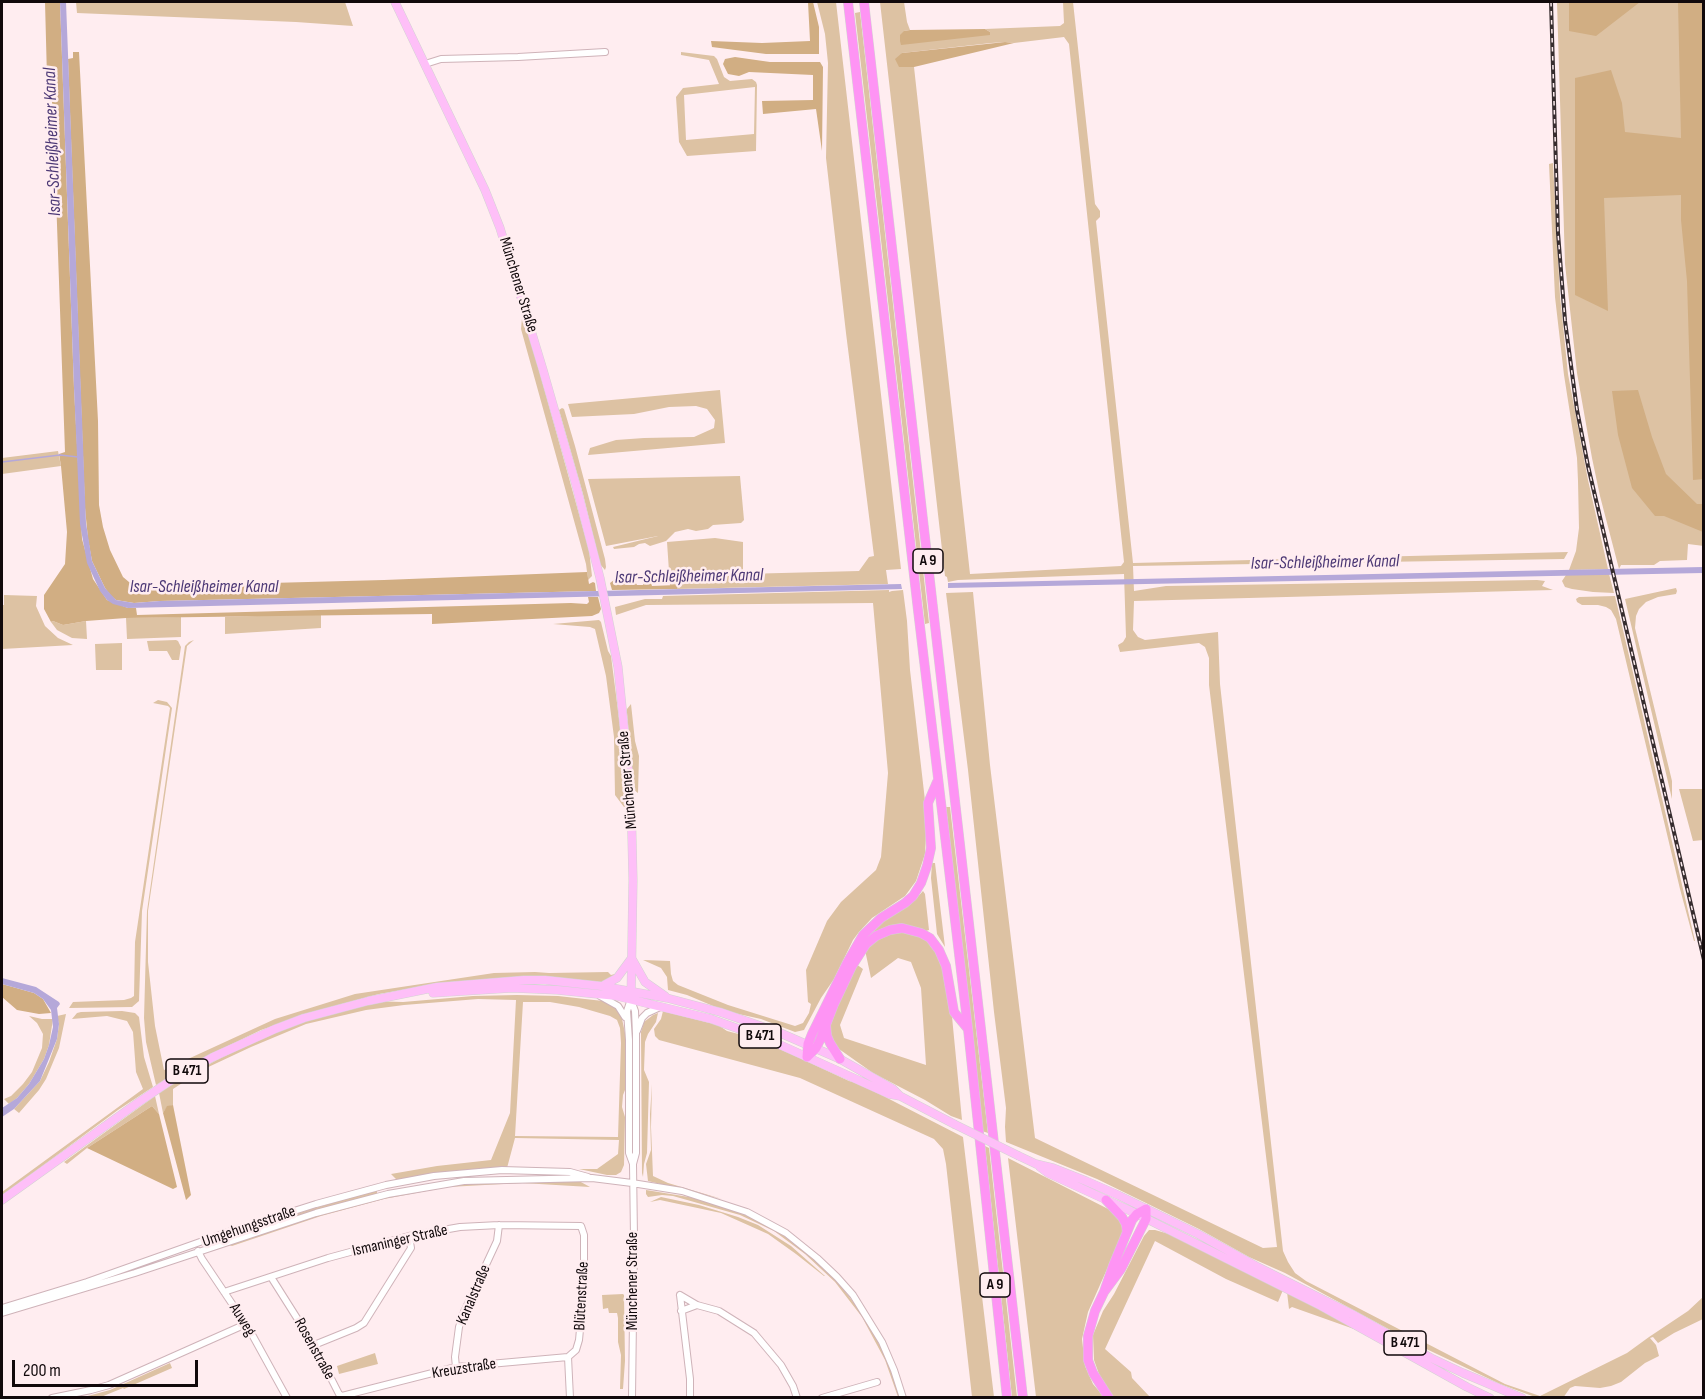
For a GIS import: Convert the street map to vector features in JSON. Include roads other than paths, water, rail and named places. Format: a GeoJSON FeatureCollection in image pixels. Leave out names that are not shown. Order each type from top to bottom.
{"type":"FeatureCollection","features":[{"type":"Feature","properties":{"kind":"highway","name":"A 9"},"geometry":{"type":"LineString","coordinates":[[848,2],[968,1029],[1007,1398]]}},
{"type":"Feature","properties":{"kind":"highway","name":"A 9"},"geometry":{"type":"LineString","coordinates":[[864,2],[1023,1398]]}},
{"type":"Feature","properties":{"kind":"highway"},"geometry":{"type":"LineString","coordinates":[[807,1057],[847,963],[863,935],[869,928],[913,896],[921,883],[931,848],[928,803],[938,779]]}},
{"type":"Feature","properties":{"kind":"highway"},"geometry":{"type":"LineString","coordinates":[[812,1046],[826,1026],[852,966],[866,944],[876,936],[902,928],[930,938],[939,950],[946,966],[954,1012],[968,1029]]}},
{"type":"Feature","properties":{"kind":"highway"},"geometry":{"type":"LineString","coordinates":[[826,1026],[827,1036],[840,1059]]}},
{"type":"Feature","properties":{"kind":"highway"},"geometry":{"type":"LineString","coordinates":[[1106,1200],[1122,1216],[1127,1232]]}},
{"type":"Feature","properties":{"kind":"highway"},"geometry":{"type":"LineString","coordinates":[[1104,1292],[1121,1269],[1146,1219],[1146,1209],[1132,1220],[1091,1324],[1087,1347],[1088,1360],[1093,1373],[1109,1398]]}},
{"type":"Feature","properties":{"kind":"main road","name":"Münchener Straße"},"geometry":{"type":"LineString","coordinates":[[395,2],[485,190],[504,238],[576,484],[606,604],[621,694],[631,798],[633,852],[631,995]]}},
{"type":"Feature","properties":{"kind":"main road"},"geometry":{"type":"LineString","coordinates":[[601,986],[617,978],[632,958],[645,982],[667,998]]}},
{"type":"Feature","properties":{"kind":"main road","name":"B 471"},"geometry":{"type":"LineString","coordinates":[[2,1200],[170,1081],[213,1057],[304,1018],[350,1005],[437,987],[524,980],[601,986],[661,1006],[711,1019],[767,1039],[889,1094],[900,1096],[1036,1164],[1048,1173],[1352,1314],[1431,1358],[1522,1398]]}},
{"type":"Feature","properties":{"kind":"main road","name":"B 471"},"geometry":{"type":"LineString","coordinates":[[398,995],[512,988],[667,998],[759,1024],[812,1046],[893,1089],[900,1096]]}},
{"type":"Feature","properties":{"kind":"main road","name":"B 471"},"geometry":{"type":"LineString","coordinates":[[1036,1164],[1086,1180],[1205,1238],[1276,1280]]}},
{"type":"Feature","properties":{"kind":"main road","name":"B 471"},"geometry":{"type":"LineString","coordinates":[[1291,1287],[1490,1398]]}},
{"type":"Feature","properties":{"kind":"street"},"geometry":{"type":"LineString","coordinates":[[425,64],[441,58],[518,57],[605,52]]}},
{"type":"Feature","properties":{"kind":"street"},"geometry":{"type":"LineString","coordinates":[[596,994],[618,1006],[627,1021]]}},
{"type":"Feature","properties":{"kind":"street","name":"Münchener Straße"},"geometry":{"type":"LineString","coordinates":[[631,995],[627,1021],[629,1153],[633,1164]]}},
{"type":"Feature","properties":{"kind":"street","name":"Münchener Straße"},"geometry":{"type":"LineString","coordinates":[[631,995],[635,1011],[636,1034],[636,1153],[632,1183],[634,1266],[632,1398]]}},
{"type":"Feature","properties":{"kind":"street"},"geometry":{"type":"LineString","coordinates":[[636,1034],[646,1013],[661,1006]]}},
{"type":"Feature","properties":{"kind":"street"},"geometry":{"type":"LineString","coordinates":[[502,1170],[502,1179]]}},
{"type":"Feature","properties":{"kind":"street","name":"Umgehungsstraße"},"geometry":{"type":"LineString","coordinates":[[2,1308],[87,1282],[316,1204],[386,1185],[434,1176],[502,1170],[570,1172],[592,1178]]}},
{"type":"Feature","properties":{"kind":"street","name":"Umgehungsstraße"},"geometry":{"type":"LineString","coordinates":[[2,1313],[316,1213],[372,1198],[441,1184],[502,1179],[592,1178],[682,1191],[747,1212],[768,1222],[803,1246],[853,1295],[882,1342],[903,1398]]}},
{"type":"Feature","properties":{"kind":"street","name":"Kanalstraße"},"geometry":{"type":"LineString","coordinates":[[456,1366],[455,1349],[459,1327],[498,1241],[499,1225]]}},
{"type":"Feature","properties":{"kind":"street","name":"Ismaninger Straße"},"geometry":{"type":"LineString","coordinates":[[224,1292],[328,1258],[409,1236],[460,1227],[581,1226]]}},
{"type":"Feature","properties":{"kind":"street","name":"Blütenstraße"},"geometry":{"type":"LineString","coordinates":[[570,1398],[568,1357],[576,1350],[579,1340],[584,1287],[584,1235],[581,1226]]}},
{"type":"Feature","properties":{"kind":"street"},"geometry":{"type":"LineString","coordinates":[[314,1345],[364,1323],[411,1248],[409,1236]]}},
{"type":"Feature","properties":{"kind":"street","name":"Auweg"},"geometry":{"type":"LineString","coordinates":[[196,1244],[202,1259],[246,1324],[287,1398]]}},
{"type":"Feature","properties":{"kind":"street","name":"Rosenstraße"},"geometry":{"type":"LineString","coordinates":[[271,1277],[314,1345],[339,1394],[342,1396],[364,1394]]}},
{"type":"Feature","properties":{"kind":"street"},"geometry":{"type":"LineString","coordinates":[[690,1398],[690,1379],[680,1296],[697,1305],[719,1311],[754,1333],[781,1365],[797,1398]]}},
{"type":"Feature","properties":{"kind":"street"},"geometry":{"type":"LineString","coordinates":[[681,1311],[697,1305]]}},
{"type":"Feature","properties":{"kind":"street"},"geometry":{"type":"LineString","coordinates":[[52,1398],[108,1385],[246,1324]]}},
{"type":"Feature","properties":{"kind":"street","name":"Kreuzstraße"},"geometry":{"type":"LineString","coordinates":[[364,1394],[456,1366],[568,1357]]}},
{"type":"Feature","properties":{"kind":"street"},"geometry":{"type":"LineString","coordinates":[[822,1398],[877,1382]]}},
{"type":"Feature","properties":{"kind":"waterway"},"geometry":{"type":"LineString","coordinates":[[2,462],[60,455],[78,457]]}},
{"type":"Feature","properties":{"kind":"railway"},"geometry":{"type":"LineString","coordinates":[[1551,2],[1558,233],[1565,321],[1577,410],[1588,466],[1704,960]]}},
{"type":"Feature","properties":{"kind":"water label","name":"Isar-Schleißheimer Kanal"},"geometry":{"type":"Point","coordinates":[53,142]}},
{"type":"Feature","properties":{"kind":"water label","name":"Isar-Schleißheimer Kanal"},"geometry":{"type":"Point","coordinates":[1325,563]}},
{"type":"Feature","properties":{"kind":"water label","name":"Isar-Schleißheimer Kanal"},"geometry":{"type":"Point","coordinates":[689,577]}},
{"type":"Feature","properties":{"kind":"water label","name":"Isar-Schleißheimer Kanal"},"geometry":{"type":"Point","coordinates":[204,587]}}]}
